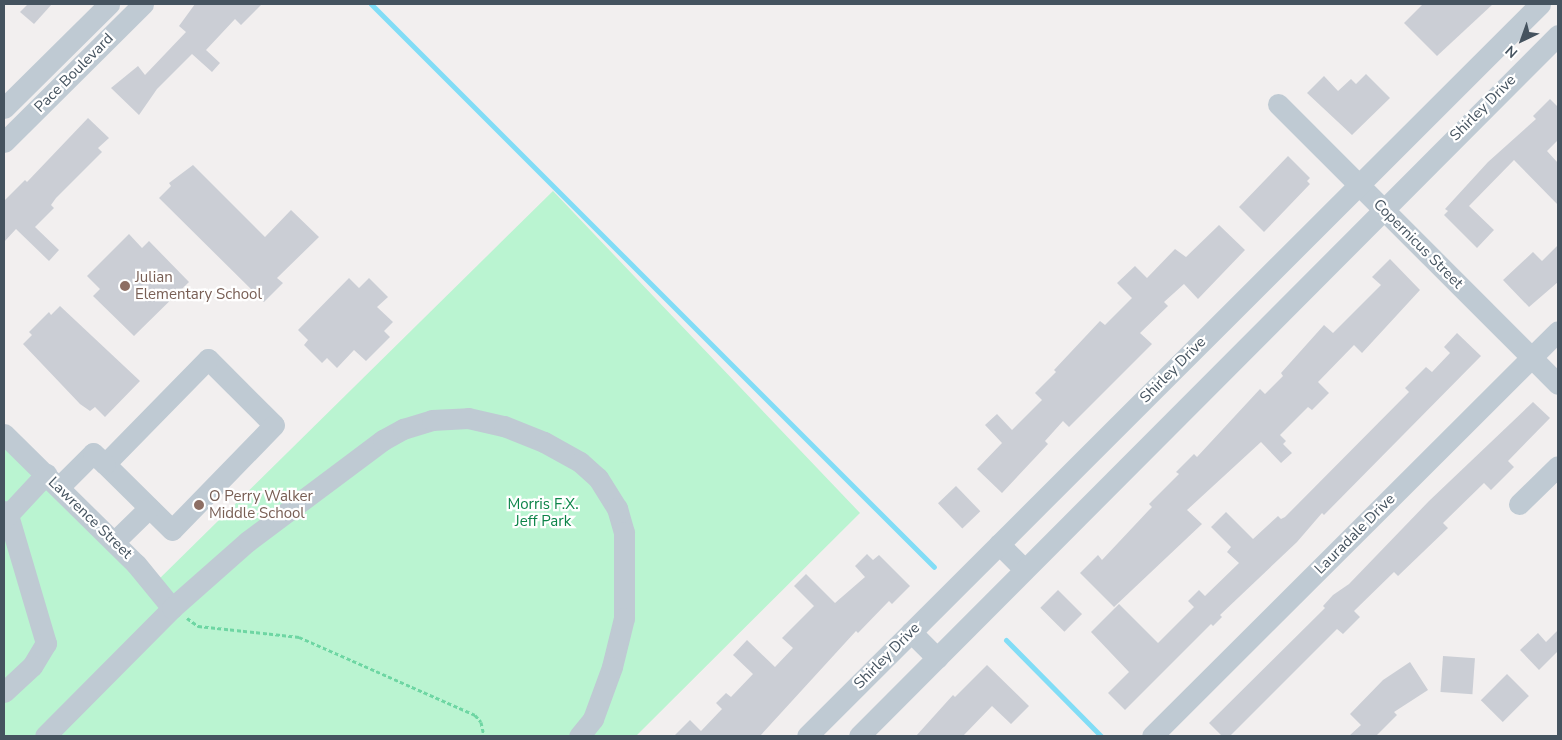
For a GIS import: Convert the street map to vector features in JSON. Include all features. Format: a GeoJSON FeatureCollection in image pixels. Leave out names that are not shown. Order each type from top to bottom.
{"type":"FeatureCollection","features":[{"type":"Feature","properties":{"kind":"street","name":"Pace Boulevard"},"geometry":{"type":"LineString","coordinates":[[4,108],[109,4]]}},
{"type":"Feature","properties":{"kind":"street","name":"Pace Boulevard"},"geometry":{"type":"LineString","coordinates":[[4,142],[143,4]]}},
{"type":"Feature","properties":{"kind":"street","name":"Shirley Drive"},"geometry":{"type":"LineString","coordinates":[[807,736],[1540,4]]}},
{"type":"Feature","properties":{"kind":"street","name":"Shirley Drive"},"geometry":{"type":"LineString","coordinates":[[859,736],[1382,208],[1558,35]]}},
{"type":"Feature","properties":{"kind":"street"},"geometry":{"type":"LineString","coordinates":[[29,83],[46,100]]}},
{"type":"Feature","properties":{"kind":"street","name":"Copernicus Street"},"geometry":{"type":"LineString","coordinates":[[1278,104],[1558,384]]}},
{"type":"Feature","properties":{"kind":"street","name":"Lauradale Drive"},"geometry":{"type":"LineString","coordinates":[[1152,736],[1558,331]]}},
{"type":"Feature","properties":{"kind":"street"},"geometry":{"type":"LineString","coordinates":[[4,692],[32,666],[46,642],[5,515],[93,453],[172,530],[274,425],[208,359],[105,464]]}},
{"type":"Feature","properties":{"kind":"street"},"geometry":{"type":"LineString","coordinates":[[45,736],[172,608],[248,541],[383,440],[403,428],[432,420],[468,418],[504,426],[544,442],[580,462],[598,478],[617,508],[624,532],[624,618],[609,676],[593,718],[579,736]]}},
{"type":"Feature","properties":{"kind":"street","name":"Lawrence Street"},"geometry":{"type":"LineString","coordinates":[[4,434],[136,564],[172,608]]}},
{"type":"Feature","properties":{"kind":"street"},"geometry":{"type":"LineString","coordinates":[[1520,504],[1558,466]]}},
{"type":"Feature","properties":{"kind":"street"},"geometry":{"type":"LineString","coordinates":[[114,542],[149,508]]}},
{"type":"Feature","properties":{"kind":"street"},"geometry":{"type":"LineString","coordinates":[[999,544],[1024,569]]}},
{"type":"Feature","properties":{"kind":"street"},"geometry":{"type":"LineString","coordinates":[[911,632],[937,658]]}},
{"type":"Feature","properties":{"kind":"path"},"geometry":{"type":"LineString","coordinates":[[172,608],[198,626],[300,637],[475,715],[481,722],[484,736]]}},
{"type":"Feature","properties":{"kind":"green space","name":"Morris F.X. Jeff Park"},"geometry":{"type":"Polygon","coordinates":[[[553,191],[860,513],[636,736],[4,736],[4,435],[153,585],[553,191]]]}},
{"type":"Feature","properties":{"kind":"building"},"geometry":{"type":"Polygon","coordinates":[[[28,4],[52,4],[34,24],[20,12],[28,4]]]}},
{"type":"Feature","properties":{"kind":"building"},"geometry":{"type":"Polygon","coordinates":[[[195,4],[262,4],[241,25],[235,19],[206,50],[220,63],[212,72],[192,54],[157,89],[139,115],[111,88],[138,66],[145,75],[186,32],[179,26],[195,4]]]}},
{"type":"Feature","properties":{"kind":"building"},"geometry":{"type":"Polygon","coordinates":[[[1423,4],[1493,4],[1437,56],[1404,23],[1423,4]]]}},
{"type":"Feature","properties":{"kind":"building"},"geometry":{"type":"Polygon","coordinates":[[[1366,74],[1390,98],[1352,135],[1307,93],[1324,76],[1338,91],[1351,79],[1356,84],[1366,74]]]}},
{"type":"Feature","properties":{"kind":"building"},"geometry":{"type":"Polygon","coordinates":[[[1550,99],[1558,107],[1558,140],[1547,151],[1558,163],[1558,205],[1514,160],[1469,206],[1494,230],[1477,248],[1444,215],[1448,211],[1445,209],[1488,162],[1536,119],[1533,116],[1550,99]]]}},
{"type":"Feature","properties":{"kind":"building"},"geometry":{"type":"Polygon","coordinates":[[[88,118],[109,138],[98,148],[102,152],[56,198],[51,205],[54,208],[35,227],[59,250],[49,261],[16,229],[4,242],[4,201],[25,180],[27,182],[88,118]]]}},
{"type":"Feature","properties":{"kind":"building"},"geometry":{"type":"Polygon","coordinates":[[[1288,156],[1310,178],[1307,181],[1310,184],[1264,232],[1239,207],[1288,156]]]}},
{"type":"Feature","properties":{"kind":"building"},"geometry":{"type":"Polygon","coordinates":[[[193,165],[265,237],[291,210],[319,237],[277,278],[283,283],[264,302],[159,198],[171,186],[169,183],[193,165]]]}},
{"type":"Feature","properties":{"kind":"building"},"geometry":{"type":"Polygon","coordinates":[[[1219,225],[1245,250],[1198,299],[1184,284],[1164,302],[1168,306],[1140,333],[1152,344],[1069,427],[1063,421],[1045,441],[1048,444],[1002,493],[977,469],[1002,443],[985,425],[997,414],[1012,430],[1042,400],[1035,393],[1056,372],[1054,370],[1100,321],[1105,325],[1132,298],[1117,283],[1135,266],[1147,278],[1175,249],[1186,257],[1219,225]]]}},
{"type":"Feature","properties":{"kind":"building"},"geometry":{"type":"Polygon","coordinates":[[[129,234],[142,248],[149,241],[189,282],[134,336],[93,296],[100,289],[87,276],[129,234]]]}},
{"type":"Feature","properties":{"kind":"building"},"geometry":{"type":"Polygon","coordinates":[[[1558,245],[1558,282],[1529,307],[1503,280],[1533,252],[1542,261],[1558,245]]]}},
{"type":"Feature","properties":{"kind":"building"},"geometry":{"type":"Polygon","coordinates":[[[1390,259],[1420,290],[1362,353],[1354,345],[1318,382],[1329,393],[1312,410],[1308,407],[1280,435],[1286,441],[1283,444],[1292,453],[1281,463],[1261,442],[1187,510],[1202,524],[1114,607],[1080,573],[1098,555],[1102,560],[1152,507],[1149,504],[1179,474],[1176,472],[1194,454],[1197,457],[1260,389],[1265,394],[1283,376],[1281,373],[1324,325],[1333,333],[1381,285],[1372,277],[1390,259]]]}},
{"type":"Feature","properties":{"kind":"building"},"geometry":{"type":"Polygon","coordinates":[[[349,278],[359,288],[369,278],[388,297],[377,307],[393,322],[384,331],[390,337],[366,361],[354,350],[337,368],[327,358],[322,363],[304,345],[308,340],[298,330],[349,278]]]}},
{"type":"Feature","properties":{"kind":"building"},"geometry":{"type":"Polygon","coordinates":[[[60,306],[140,381],[105,417],[95,407],[90,411],[80,404],[23,344],[32,335],[29,332],[49,312],[51,315],[60,306]]]}},
{"type":"Feature","properties":{"kind":"building"},"geometry":{"type":"Polygon","coordinates":[[[1457,333],[1481,356],[1324,515],[1322,513],[1297,542],[1220,615],[1222,617],[1213,626],[1211,624],[1125,710],[1108,693],[1129,672],[1091,632],[1119,604],[1158,643],[1194,607],[1188,601],[1199,590],[1205,596],[1239,563],[1227,552],[1231,547],[1211,527],[1226,512],[1253,539],[1278,516],[1281,519],[1285,517],[1409,392],[1405,388],[1426,367],[1432,372],[1450,353],[1444,347],[1457,333]]]}},
{"type":"Feature","properties":{"kind":"building"},"geometry":{"type":"Polygon","coordinates":[[[1533,402],[1550,418],[1508,461],[1514,467],[1491,490],[1484,483],[1443,523],[1448,528],[1398,576],[1394,572],[1354,611],[1360,617],[1343,634],[1337,629],[1230,736],[1222,736],[1209,723],[1325,608],[1323,606],[1333,595],[1349,584],[1429,501],[1533,402]]]}},
{"type":"Feature","properties":{"kind":"building"},"geometry":{"type":"Polygon","coordinates":[[[956,486],[980,511],[962,529],[938,503],[956,486]]]}},
{"type":"Feature","properties":{"kind":"building"},"geometry":{"type":"Polygon","coordinates":[[[867,554],[873,560],[879,555],[910,586],[892,604],[889,601],[858,633],[856,631],[760,736],[674,736],[690,720],[701,731],[722,709],[716,703],[726,693],[731,697],[753,674],[733,655],[747,640],[775,667],[793,648],[782,638],[814,606],[794,586],[806,574],[835,603],[865,577],[855,566],[867,554]]]}},
{"type":"Feature","properties":{"kind":"building"},"geometry":{"type":"Polygon","coordinates":[[[1058,590],[1082,614],[1064,632],[1040,608],[1058,590]]]}},
{"type":"Feature","properties":{"kind":"building"},"geometry":{"type":"Polygon","coordinates":[[[1558,630],[1558,651],[1539,670],[1520,650],[1538,633],[1546,642],[1558,630]]]}},
{"type":"Feature","properties":{"kind":"building"},"geometry":{"type":"Polygon","coordinates":[[[1443,656],[1475,658],[1472,694],[1440,692],[1443,656]]]}},
{"type":"Feature","properties":{"kind":"building"},"geometry":{"type":"Polygon","coordinates":[[[1410,662],[1428,690],[1394,712],[1397,715],[1376,736],[1349,736],[1361,725],[1350,714],[1383,680],[1410,662]]]}},
{"type":"Feature","properties":{"kind":"building"},"geometry":{"type":"Polygon","coordinates":[[[987,665],[1029,706],[1011,724],[992,706],[963,736],[916,736],[953,695],[955,697],[987,665]]]}},
{"type":"Feature","properties":{"kind":"building"},"geometry":{"type":"Polygon","coordinates":[[[1507,674],[1529,696],[1503,722],[1481,700],[1507,674]]]}},
{"type":"Feature","properties":{"kind":"waterway"},"geometry":{"type":"LineString","coordinates":[[371,4],[934,567]]}},
{"type":"Feature","properties":{"kind":"waterway"},"geometry":{"type":"LineString","coordinates":[[1006,640],[1101,736]]}},
{"type":"Feature","properties":{"kind":"place","name":"Julian Elementary School"},"geometry":{"type":"Point","coordinates":[125,286]}},
{"type":"Feature","properties":{"kind":"place","name":"O Perry Walker Middle School"},"geometry":{"type":"Point","coordinates":[199,505]}}]}
